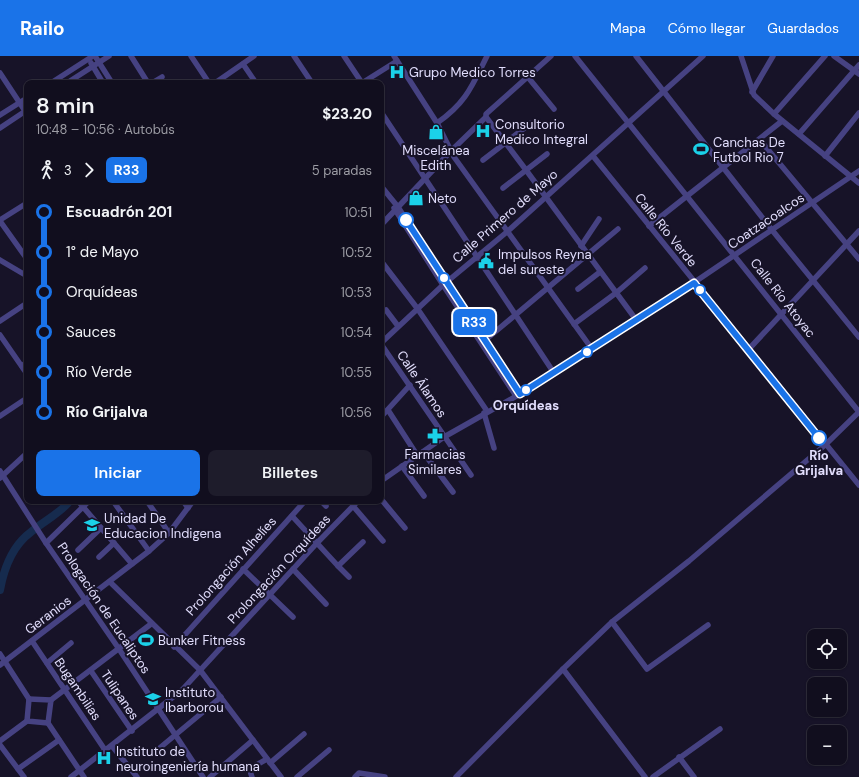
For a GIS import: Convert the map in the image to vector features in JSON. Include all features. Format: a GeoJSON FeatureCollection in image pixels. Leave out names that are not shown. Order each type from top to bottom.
{"type":"FeatureCollection","features":[{"type":"Feature","properties":{"kind":"street"},"geometry":{"type":"LineString","coordinates":[[71,80],[108,56]]}},
{"type":"Feature","properties":{"kind":"street"},"geometry":{"type":"LineString","coordinates":[[131,56],[146,80]]}},
{"type":"Feature","properties":{"kind":"street"},"geometry":{"type":"LineString","coordinates":[[191,56],[207,80]]}},
{"type":"Feature","properties":{"kind":"street"},"geometry":{"type":"LineString","coordinates":[[219,80],[254,56]]}},
{"type":"Feature","properties":{"kind":"street"},"geometry":{"type":"LineString","coordinates":[[294,56],[310,80]]}},
{"type":"Feature","properties":{"kind":"street"},"geometry":{"type":"LineString","coordinates":[[344,56],[360,80]]}},
{"type":"Feature","properties":{"kind":"street"},"geometry":{"type":"LineString","coordinates":[[437,124],[451,114],[466,97],[487,56]]}},
{"type":"Feature","properties":{"kind":"street"},"geometry":{"type":"LineString","coordinates":[[384,221],[395,207],[486,117],[486,114],[551,56]]}},
{"type":"Feature","properties":{"kind":"street","name":"Calle Río Atoyac"},"geometry":{"type":"LineString","coordinates":[[575,56],[859,412]]}},
{"type":"Feature","properties":{"kind":"street"},"geometry":{"type":"LineString","coordinates":[[636,56],[772,230],[859,337]]}},
{"type":"Feature","properties":{"kind":"street","name":"Calle Primero de Mayo"},"geometry":{"type":"LineString","coordinates":[[384,340],[417,308],[477,255],[508,231],[593,156],[702,56]]}},
{"type":"Feature","properties":{"kind":"street"},"geometry":{"type":"LineString","coordinates":[[741,56],[752,92],[782,121],[859,183]]}},
{"type":"Feature","properties":{"kind":"street"},"geometry":{"type":"LineString","coordinates":[[752,92],[773,56]]}},
{"type":"Feature","properties":{"kind":"street"},"geometry":{"type":"LineString","coordinates":[[774,114],[825,56]]}},
{"type":"Feature","properties":{"kind":"street"},"geometry":{"type":"LineString","coordinates":[[834,56],[857,72]]}},
{"type":"Feature","properties":{"kind":"street"},"geometry":{"type":"LineString","coordinates":[[90,57],[99,62],[110,80]]}},
{"type":"Feature","properties":{"kind":"street"},"geometry":{"type":"LineString","coordinates":[[90,57],[92,66],[101,80]]}},
{"type":"Feature","properties":{"kind":"street"},"geometry":{"type":"LineString","coordinates":[[55,80],[90,57]]}},
{"type":"Feature","properties":{"kind":"street"},"geometry":{"type":"LineString","coordinates":[[366,80],[395,59],[437,124],[458,162],[592,349]]}},
{"type":"Feature","properties":{"kind":"street"},"geometry":{"type":"LineString","coordinates":[[243,64],[254,80]]}},
{"type":"Feature","properties":{"kind":"street"},"geometry":{"type":"LineString","coordinates":[[799,134],[857,72],[859,65]]}},
{"type":"Feature","properties":{"kind":"street"},"geometry":{"type":"LineString","coordinates":[[0,73],[24,109]]}},
{"type":"Feature","properties":{"kind":"street"},"geometry":{"type":"LineString","coordinates":[[527,76],[554,109]]}},
{"type":"Feature","properties":{"kind":"street"},"geometry":{"type":"LineString","coordinates":[[157,80],[162,77]]}},
{"type":"Feature","properties":{"kind":"street"},"geometry":{"type":"LineString","coordinates":[[0,115],[24,100]]}},
{"type":"Feature","properties":{"kind":"street"},"geometry":{"type":"LineString","coordinates":[[0,128],[24,113]]}},
{"type":"Feature","properties":{"kind":"street"},"geometry":{"type":"LineString","coordinates":[[826,156],[859,114]]}},
{"type":"Feature","properties":{"kind":"street"},"geometry":{"type":"LineString","coordinates":[[384,117],[554,373]]}},
{"type":"Feature","properties":{"kind":"street"},"geometry":{"type":"LineString","coordinates":[[486,117],[637,321]]}},
{"type":"Feature","properties":{"kind":"street"},"geometry":{"type":"LineString","coordinates":[[649,226],[760,140],[782,121]]}},
{"type":"Feature","properties":{"kind":"street"},"geometry":{"type":"LineString","coordinates":[[483,160],[506,144],[531,123]]}},
{"type":"Feature","properties":{"kind":"street"},"geometry":{"type":"LineString","coordinates":[[760,140],[859,259]]}},
{"type":"Feature","properties":{"kind":"street"},"geometry":{"type":"LineString","coordinates":[[503,188],[547,154]]}},
{"type":"Feature","properties":{"kind":"street","name":"Calle Río Verde"},"geometry":{"type":"LineString","coordinates":[[593,156],[859,486]]}},
{"type":"Feature","properties":{"kind":"street","name":"Coatzacoalcos"},"geometry":{"type":"LineString","coordinates":[[694,283],[859,171]]}},
{"type":"Feature","properties":{"kind":"street"},"geometry":{"type":"LineString","coordinates":[[384,190],[518,395]]}},
{"type":"Feature","properties":{"kind":"street"},"geometry":{"type":"LineString","coordinates":[[24,205],[0,221],[24,255]]}},
{"type":"Feature","properties":{"kind":"street"},"geometry":{"type":"LineString","coordinates":[[581,246],[600,219]]}},
{"type":"Feature","properties":{"kind":"street"},"geometry":{"type":"LineString","coordinates":[[483,341],[618,229]]}},
{"type":"Feature","properties":{"kind":"street"},"geometry":{"type":"LineString","coordinates":[[748,350],[859,231]]}},
{"type":"Feature","properties":{"kind":"street"},"geometry":{"type":"LineString","coordinates":[[0,260],[24,274]]}},
{"type":"Feature","properties":{"kind":"street"},"geometry":{"type":"LineString","coordinates":[[384,265],[417,308],[485,412],[494,448]]}},
{"type":"Feature","properties":{"kind":"street"},"geometry":{"type":"LineString","coordinates":[[574,324],[616,293],[645,268]]}},
{"type":"Feature","properties":{"kind":"street"},"geometry":{"type":"LineString","coordinates":[[578,289],[600,272]]}},
{"type":"Feature","properties":{"kind":"street"},"geometry":{"type":"LineString","coordinates":[[384,479],[444,437],[554,373],[694,283]]}},
{"type":"Feature","properties":{"kind":"street"},"geometry":{"type":"LineString","coordinates":[[0,321],[24,305]]}},
{"type":"Feature","properties":{"kind":"street"},"geometry":{"type":"LineString","coordinates":[[386,310],[398,326]]}},
{"type":"Feature","properties":{"kind":"street"},"geometry":{"type":"LineString","coordinates":[[0,334],[24,369]]}},
{"type":"Feature","properties":{"kind":"street","name":"Calle Álamos"},"geometry":{"type":"LineString","coordinates":[[384,347],[471,475]]}},
{"type":"Feature","properties":{"kind":"street"},"geometry":{"type":"LineString","coordinates":[[384,414],[410,385]]}},
{"type":"Feature","properties":{"kind":"street"},"geometry":{"type":"LineString","coordinates":[[0,409],[2,415],[24,400]]}},
{"type":"Feature","properties":{"kind":"street"},"geometry":{"type":"LineString","coordinates":[[388,410],[417,455]]}},
{"type":"Feature","properties":{"kind":"street"},"geometry":{"type":"LineString","coordinates":[[456,777],[563,668],[612,622],[689,562],[825,445],[859,412]]}},
{"type":"Feature","properties":{"kind":"street"},"geometry":{"type":"LineString","coordinates":[[423,452],[453,492]]}},
{"type":"Feature","properties":{"kind":"street"},"geometry":{"type":"LineString","coordinates":[[1,475],[24,456]]}},
{"type":"Feature","properties":{"kind":"street"},"geometry":{"type":"LineString","coordinates":[[402,466],[424,496]]}},
{"type":"Feature","properties":{"kind":"street","name":"Prologación de Eucaliptos"},"geometry":{"type":"LineString","coordinates":[[1,475],[119,649],[203,777]]}},
{"type":"Feature","properties":{"kind":"street"},"geometry":{"type":"LineString","coordinates":[[384,503],[405,528]]}},
{"type":"Feature","properties":{"kind":"street"},"geometry":{"type":"LineString","coordinates":[[80,504],[132,564]]}},
{"type":"Feature","properties":{"kind":"street"},"geometry":{"type":"LineString","coordinates":[[46,543],[86,504]]}},
{"type":"Feature","properties":{"kind":"street"},"geometry":{"type":"LineString","coordinates":[[114,504],[149,550]]}},
{"type":"Feature","properties":{"kind":"street"},"geometry":{"type":"LineString","coordinates":[[149,504],[169,533]]}},
{"type":"Feature","properties":{"kind":"street"},"geometry":{"type":"LineString","coordinates":[[185,504],[188,508]]}},
{"type":"Feature","properties":{"kind":"street","name":"Geranios"},"geometry":{"type":"LineString","coordinates":[[0,665],[110,582],[149,550],[169,533],[191,504]]}},
{"type":"Feature","properties":{"kind":"street","name":"Prolongación Alhelíes"},"geometry":{"type":"LineString","coordinates":[[174,647],[302,504]]}},
{"type":"Feature","properties":{"kind":"street"},"geometry":{"type":"LineString","coordinates":[[353,506],[383,541]]}},
{"type":"Feature","properties":{"kind":"street","name":"Prolongación Orquídeas"},"geometry":{"type":"LineString","coordinates":[[71,777],[132,731],[182,690],[353,506]]}},
{"type":"Feature","properties":{"kind":"street"},"geometry":{"type":"LineString","coordinates":[[292,516],[349,577]]}},
{"type":"Feature","properties":{"kind":"street"},"geometry":{"type":"LineString","coordinates":[[78,550],[102,528]]}},
{"type":"Feature","properties":{"kind":"street"},"geometry":{"type":"LineString","coordinates":[[338,566],[363,542]]}},
{"type":"Feature","properties":{"kind":"street"},"geometry":{"type":"LineString","coordinates":[[99,557],[114,543]]}},
{"type":"Feature","properties":{"kind":"street"},"geometry":{"type":"LineString","coordinates":[[244,569],[293,617]]}},
{"type":"Feature","properties":{"kind":"street"},"geometry":{"type":"LineString","coordinates":[[293,569],[326,604]]}},
{"type":"Feature","properties":{"kind":"street"},"geometry":{"type":"LineString","coordinates":[[110,582],[174,647],[200,670],[281,777]]}},
{"type":"Feature","properties":{"kind":"street"},"geometry":{"type":"LineString","coordinates":[[612,622],[647,669],[708,625]]}},
{"type":"Feature","properties":{"kind":"street"},"geometry":{"type":"LineString","coordinates":[[30,699],[51,700],[151,624]]}},
{"type":"Feature","properties":{"kind":"street","name":"Bugambilias"},"geometry":{"type":"LineString","coordinates":[[32,641],[105,750]]}},
{"type":"Feature","properties":{"kind":"street"},"geometry":{"type":"LineString","coordinates":[[47,663],[71,643]]}},
{"type":"Feature","properties":{"kind":"street"},"geometry":{"type":"LineString","coordinates":[[0,654],[30,699],[27,721]]}},
{"type":"Feature","properties":{"kind":"street"},"geometry":{"type":"LineString","coordinates":[[563,668],[645,777]]}},
{"type":"Feature","properties":{"kind":"street","name":"Tulipanes"},"geometry":{"type":"LineString","coordinates":[[91,671],[132,731]]}},
{"type":"Feature","properties":{"kind":"street"},"geometry":{"type":"LineString","coordinates":[[156,750],[221,697]]}},
{"type":"Feature","properties":{"kind":"street"},"geometry":{"type":"LineString","coordinates":[[51,700],[48,722],[84,777]]}},
{"type":"Feature","properties":{"kind":"street"},"geometry":{"type":"LineString","coordinates":[[24,777],[0,741],[27,721],[48,722]]}},
{"type":"Feature","properties":{"kind":"street"},"geometry":{"type":"LineString","coordinates":[[653,777],[720,729]]}},
{"type":"Feature","properties":{"kind":"street"},"geometry":{"type":"LineString","coordinates":[[252,777],[250,769],[268,761],[304,734]]}},
{"type":"Feature","properties":{"kind":"street"},"geometry":{"type":"LineString","coordinates":[[18,769],[59,740]]}},
{"type":"Feature","properties":{"kind":"street"},"geometry":{"type":"LineString","coordinates":[[210,777],[253,740]]}},
{"type":"Feature","properties":{"kind":"street"},"geometry":{"type":"LineString","coordinates":[[112,746],[136,777]]}},
{"type":"Feature","properties":{"kind":"street"},"geometry":{"type":"LineString","coordinates":[[297,777],[329,750]]}},
{"type":"Feature","properties":{"kind":"street"},"geometry":{"type":"LineString","coordinates":[[679,757],[694,777]]}},
{"type":"Feature","properties":{"kind":"street"},"geometry":{"type":"LineString","coordinates":[[355,777],[359,774],[385,777]]}},
{"type":"Feature","properties":{"kind":"waterway"},"geometry":{"type":"LineString","coordinates":[[0,590],[10,558],[19,544],[31,532],[67,504]]}},
{"type":"Feature","properties":{"kind":"bus line","name":"R33"},"geometry":{"type":"LineString","coordinates":[[406,220],[520,394],[637,321],[694,283],[819,438]]}},
{"type":"Feature","properties":{"kind":"place","name":"Grupo Medico Torres"},"geometry":{"type":"Point","coordinates":[397,72]}},
{"type":"Feature","properties":{"kind":"place","name":"Consultorio Medico Integral"},"geometry":{"type":"Point","coordinates":[483,131]}},
{"type":"Feature","properties":{"kind":"place","name":"Miscelánea Edith"},"geometry":{"type":"Point","coordinates":[436,132]}},
{"type":"Feature","properties":{"kind":"place","name":"Canchas De Futbol Rio 7"},"geometry":{"type":"Point","coordinates":[701,149]}},
{"type":"Feature","properties":{"kind":"place","name":"Neto"},"geometry":{"type":"Point","coordinates":[416,198]}},
{"type":"Feature","properties":{"kind":"place","name":"Impulsos Reyna del sureste"},"geometry":{"type":"Point","coordinates":[486,261]}},
{"type":"Feature","properties":{"kind":"place","name":"Orquídeas"},"geometry":{"type":"Point","coordinates":[526,390]}},
{"type":"Feature","properties":{"kind":"place","name":"Farmacias Similares"},"geometry":{"type":"Point","coordinates":[435,436]}},
{"type":"Feature","properties":{"kind":"place","name":"Río Grijalva"},"geometry":{"type":"Point","coordinates":[819,438]}},
{"type":"Feature","properties":{"kind":"place","name":"Unidad De Educacion Indigena"},"geometry":{"type":"Point","coordinates":[92,525]}},
{"type":"Feature","properties":{"kind":"place","name":"Bunker Fitness"},"geometry":{"type":"Point","coordinates":[146,640]}},
{"type":"Feature","properties":{"kind":"place","name":"Instituto Ibarborou"},"geometry":{"type":"Point","coordinates":[153,699]}},
{"type":"Feature","properties":{"kind":"place","name":"Instituto de neuroingeniería humana"},"geometry":{"type":"Point","coordinates":[104,758]}}]}
